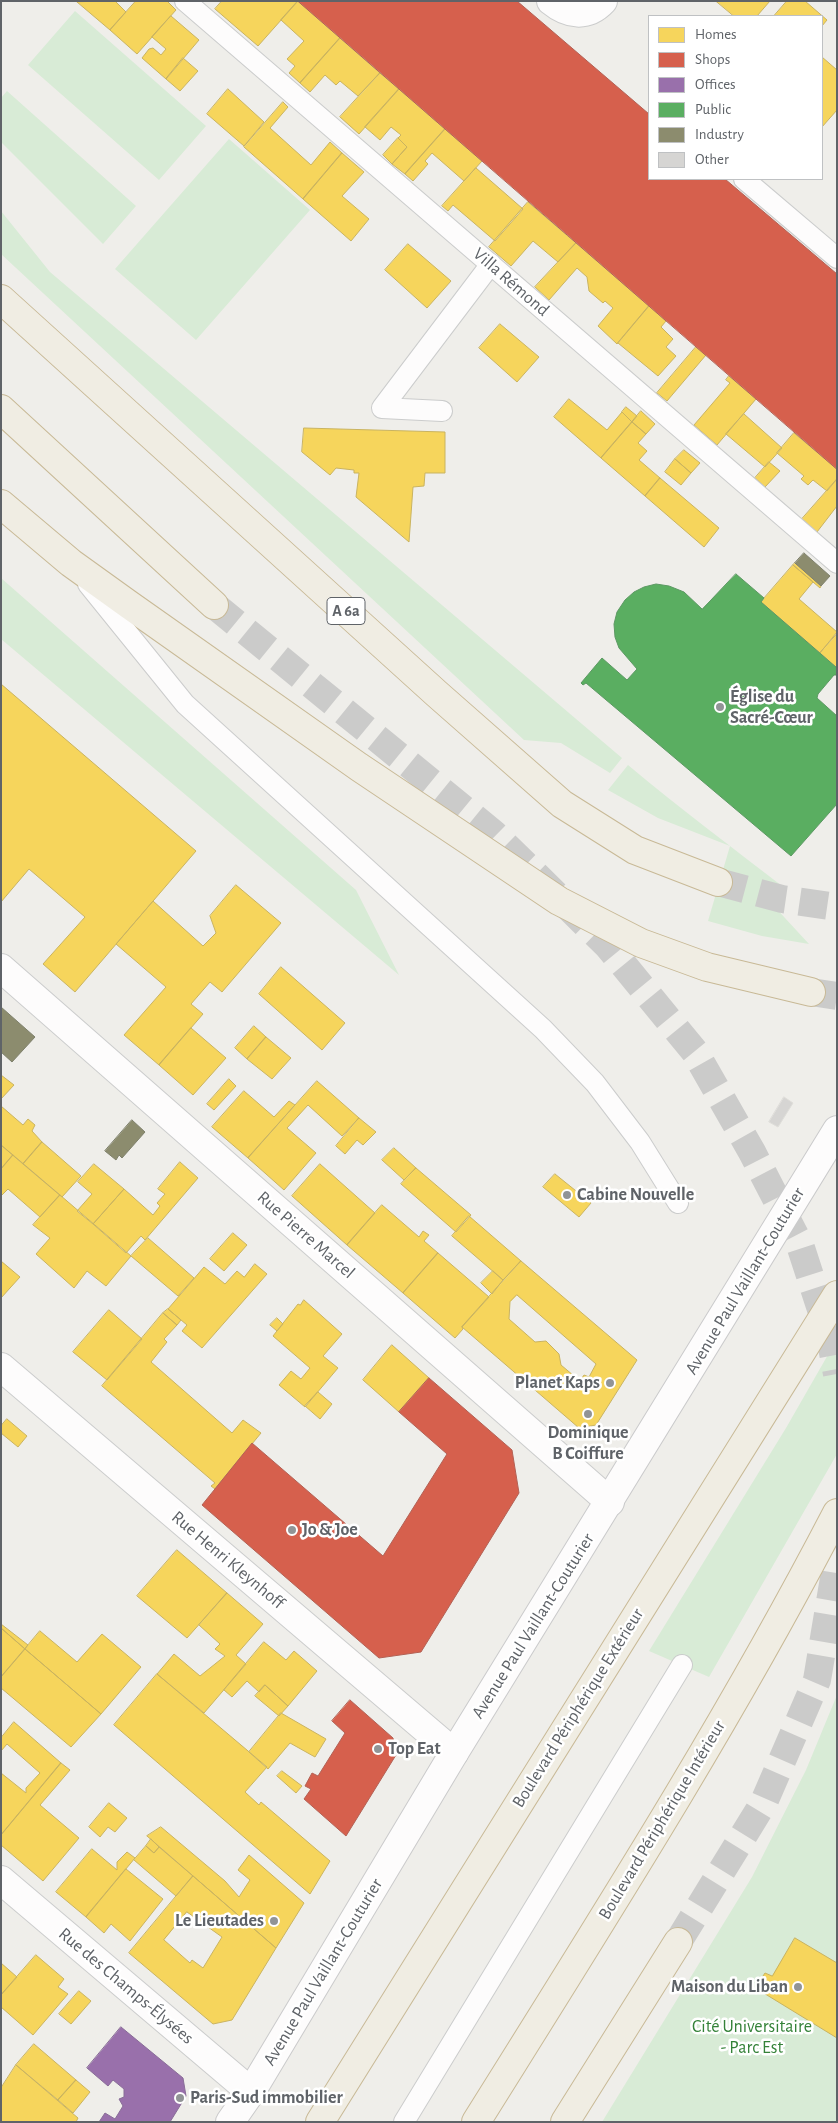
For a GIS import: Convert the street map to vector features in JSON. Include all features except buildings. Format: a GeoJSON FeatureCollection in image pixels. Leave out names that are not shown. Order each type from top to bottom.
{"type":"FeatureCollection","features":[{"type":"Feature","properties":{"kind":"highway","name":"A 6a"},"geometry":{"type":"LineString","coordinates":[[1,299],[437,694],[562,804],[635,850],[718,882]]}},
{"type":"Feature","properties":{"kind":"highway"},"geometry":{"type":"LineString","coordinates":[[1,409],[214,605]]}},
{"type":"Feature","properties":{"kind":"highway"},"geometry":{"type":"LineString","coordinates":[[1,504],[71,563],[359,767],[559,901],[649,946],[707,967],[811,992]]}},
{"type":"Feature","properties":{"kind":"highway","name":"Boulevard Périphérique Extérieur"},"geometry":{"type":"LineString","coordinates":[[320,2122],[837,1295]]}},
{"type":"Feature","properties":{"kind":"highway","name":"Boulevard Périphérique Intérieur"},"geometry":{"type":"LineString","coordinates":[[476,2122],[648,1846],[781,1620],[837,1513]]}},
{"type":"Feature","properties":{"kind":"highway"},"geometry":{"type":"LineString","coordinates":[[565,2122],[678,1942]]}},
{"type":"Feature","properties":{"kind":"street"},"geometry":{"type":"LineString","coordinates":[[551,1],[572,14],[587,12],[603,1]]}},
{"type":"Feature","properties":{"kind":"street","name":"Rue Pierre Marcel"},"geometry":{"type":"LineString","coordinates":[[1,968],[610,1502]]}},
{"type":"Feature","properties":{"kind":"street","name":"Avenue Paul Vaillant-Couturier"},"geometry":{"type":"LineString","coordinates":[[230,2122],[251,2092],[454,1754],[837,1130]]}},
{"type":"Feature","properties":{"kind":"street","name":"Rue Henri Kleynhoff"},"geometry":{"type":"LineString","coordinates":[[1,1366],[454,1754]]}},
{"type":"Feature","properties":{"kind":"street","name":"Rue des Champs-Élysées"},"geometry":{"type":"LineString","coordinates":[[1,1880],[251,2092]]}},
{"type":"Feature","properties":{"kind":"lane","name":"Villa Rémond"},"geometry":{"type":"LineString","coordinates":[[185,1],[837,563]]}},
{"type":"Feature","properties":{"kind":"lane"},"geometry":{"type":"LineString","coordinates":[[745,180],[837,258]]}},
{"type":"Feature","properties":{"kind":"lane"},"geometry":{"type":"LineString","coordinates":[[442,411],[382,408],[491,264]]}},
{"type":"Feature","properties":{"kind":"lane"},"geometry":{"type":"LineString","coordinates":[[71,563],[185,704],[468,958],[556,1042],[595,1083],[640,1142],[678,1204]]}},
{"type":"Feature","properties":{"kind":"lane"},"geometry":{"type":"LineString","coordinates":[[404,2122],[682,1665]]}},
{"type":"Feature","properties":{"kind":"green space"},"geometry":{"type":"Polygon","coordinates":[[[75,11],[206,126],[159,180],[28,65],[75,11]]]}},
{"type":"Feature","properties":{"kind":"green space"},"geometry":{"type":"Polygon","coordinates":[[[7,91],[136,206],[103,244],[1,142],[1,98],[7,91]]]}},
{"type":"Feature","properties":{"kind":"green space"},"geometry":{"type":"Polygon","coordinates":[[[229,139],[310,210],[196,340],[115,269],[229,139]]]}},
{"type":"Feature","properties":{"kind":"green space"},"geometry":{"type":"Polygon","coordinates":[[[1,211],[50,272],[622,758],[610,773],[561,743],[524,740],[1,254],[1,211]]]}},
{"type":"Feature","properties":{"kind":"green space"},"geometry":{"type":"Polygon","coordinates":[[[1,578],[356,890],[399,975],[1,639],[1,578]]]}},
{"type":"Feature","properties":{"kind":"green space"},"geometry":{"type":"Polygon","coordinates":[[[628,765],[730,846],[658,818],[608,790],[628,765]]]}},
{"type":"Feature","properties":{"kind":"green space"},"geometry":{"type":"Polygon","coordinates":[[[730,846],[786,889],[773,905],[809,944],[762,936],[708,921],[730,846]]]}},
{"type":"Feature","properties":{"kind":"green space"},"geometry":{"type":"Polygon","coordinates":[[[837,1339],[837,1454],[709,1677],[649,1651],[786,1428],[837,1339]]]}},
{"type":"Feature","properties":{"kind":"green space","name":"Cité Universitaire - Parc Est"},"geometry":{"type":"Polygon","coordinates":[[[837,1695],[837,2122],[602,2122],[752,1877],[806,1770],[837,1695]]]}},
{"type":"Feature","properties":{"kind":"tunnel"},"geometry":{"type":"LineString","coordinates":[[214,605],[493,833],[608,946],[695,1052],[752,1152],[800,1245],[830,1337],[837,1374]]}},
{"type":"Feature","properties":{"kind":"tunnel"},"geometry":{"type":"LineString","coordinates":[[718,882],[782,899],[837,907]]}},
{"type":"Feature","properties":{"kind":"tunnel"},"geometry":{"type":"LineString","coordinates":[[811,992],[837,996]]}},
{"type":"Feature","properties":{"kind":"tunnel"},"geometry":{"type":"LineString","coordinates":[[678,1942],[764,1802],[817,1680],[837,1560]]}},
{"type":"Feature","properties":{"kind":"place","name":"Église du Sacré-Cœur"},"geometry":{"type":"Point","coordinates":[720,707]}},
{"type":"Feature","properties":{"kind":"place","name":"Cabine Nouvelle"},"geometry":{"type":"Point","coordinates":[567,1195]}},
{"type":"Feature","properties":{"kind":"place","name":"Planet Kaps"},"geometry":{"type":"Point","coordinates":[610,1383]}},
{"type":"Feature","properties":{"kind":"place","name":"Dominique B Coiffure"},"geometry":{"type":"Point","coordinates":[588,1414]}},
{"type":"Feature","properties":{"kind":"place","name":"Jo & Joe"},"geometry":{"type":"Point","coordinates":[292,1530]}},
{"type":"Feature","properties":{"kind":"place","name":"Top Eat"},"geometry":{"type":"Point","coordinates":[378,1749]}},
{"type":"Feature","properties":{"kind":"place","name":"Le Lieutades"},"geometry":{"type":"Point","coordinates":[274,1921]}},
{"type":"Feature","properties":{"kind":"place","name":"Maison du Liban"},"geometry":{"type":"Point","coordinates":[798,1987]}},
{"type":"Feature","properties":{"kind":"place","name":"Paris-Sud immobilier"},"geometry":{"type":"Point","coordinates":[180,2098]}}]}
